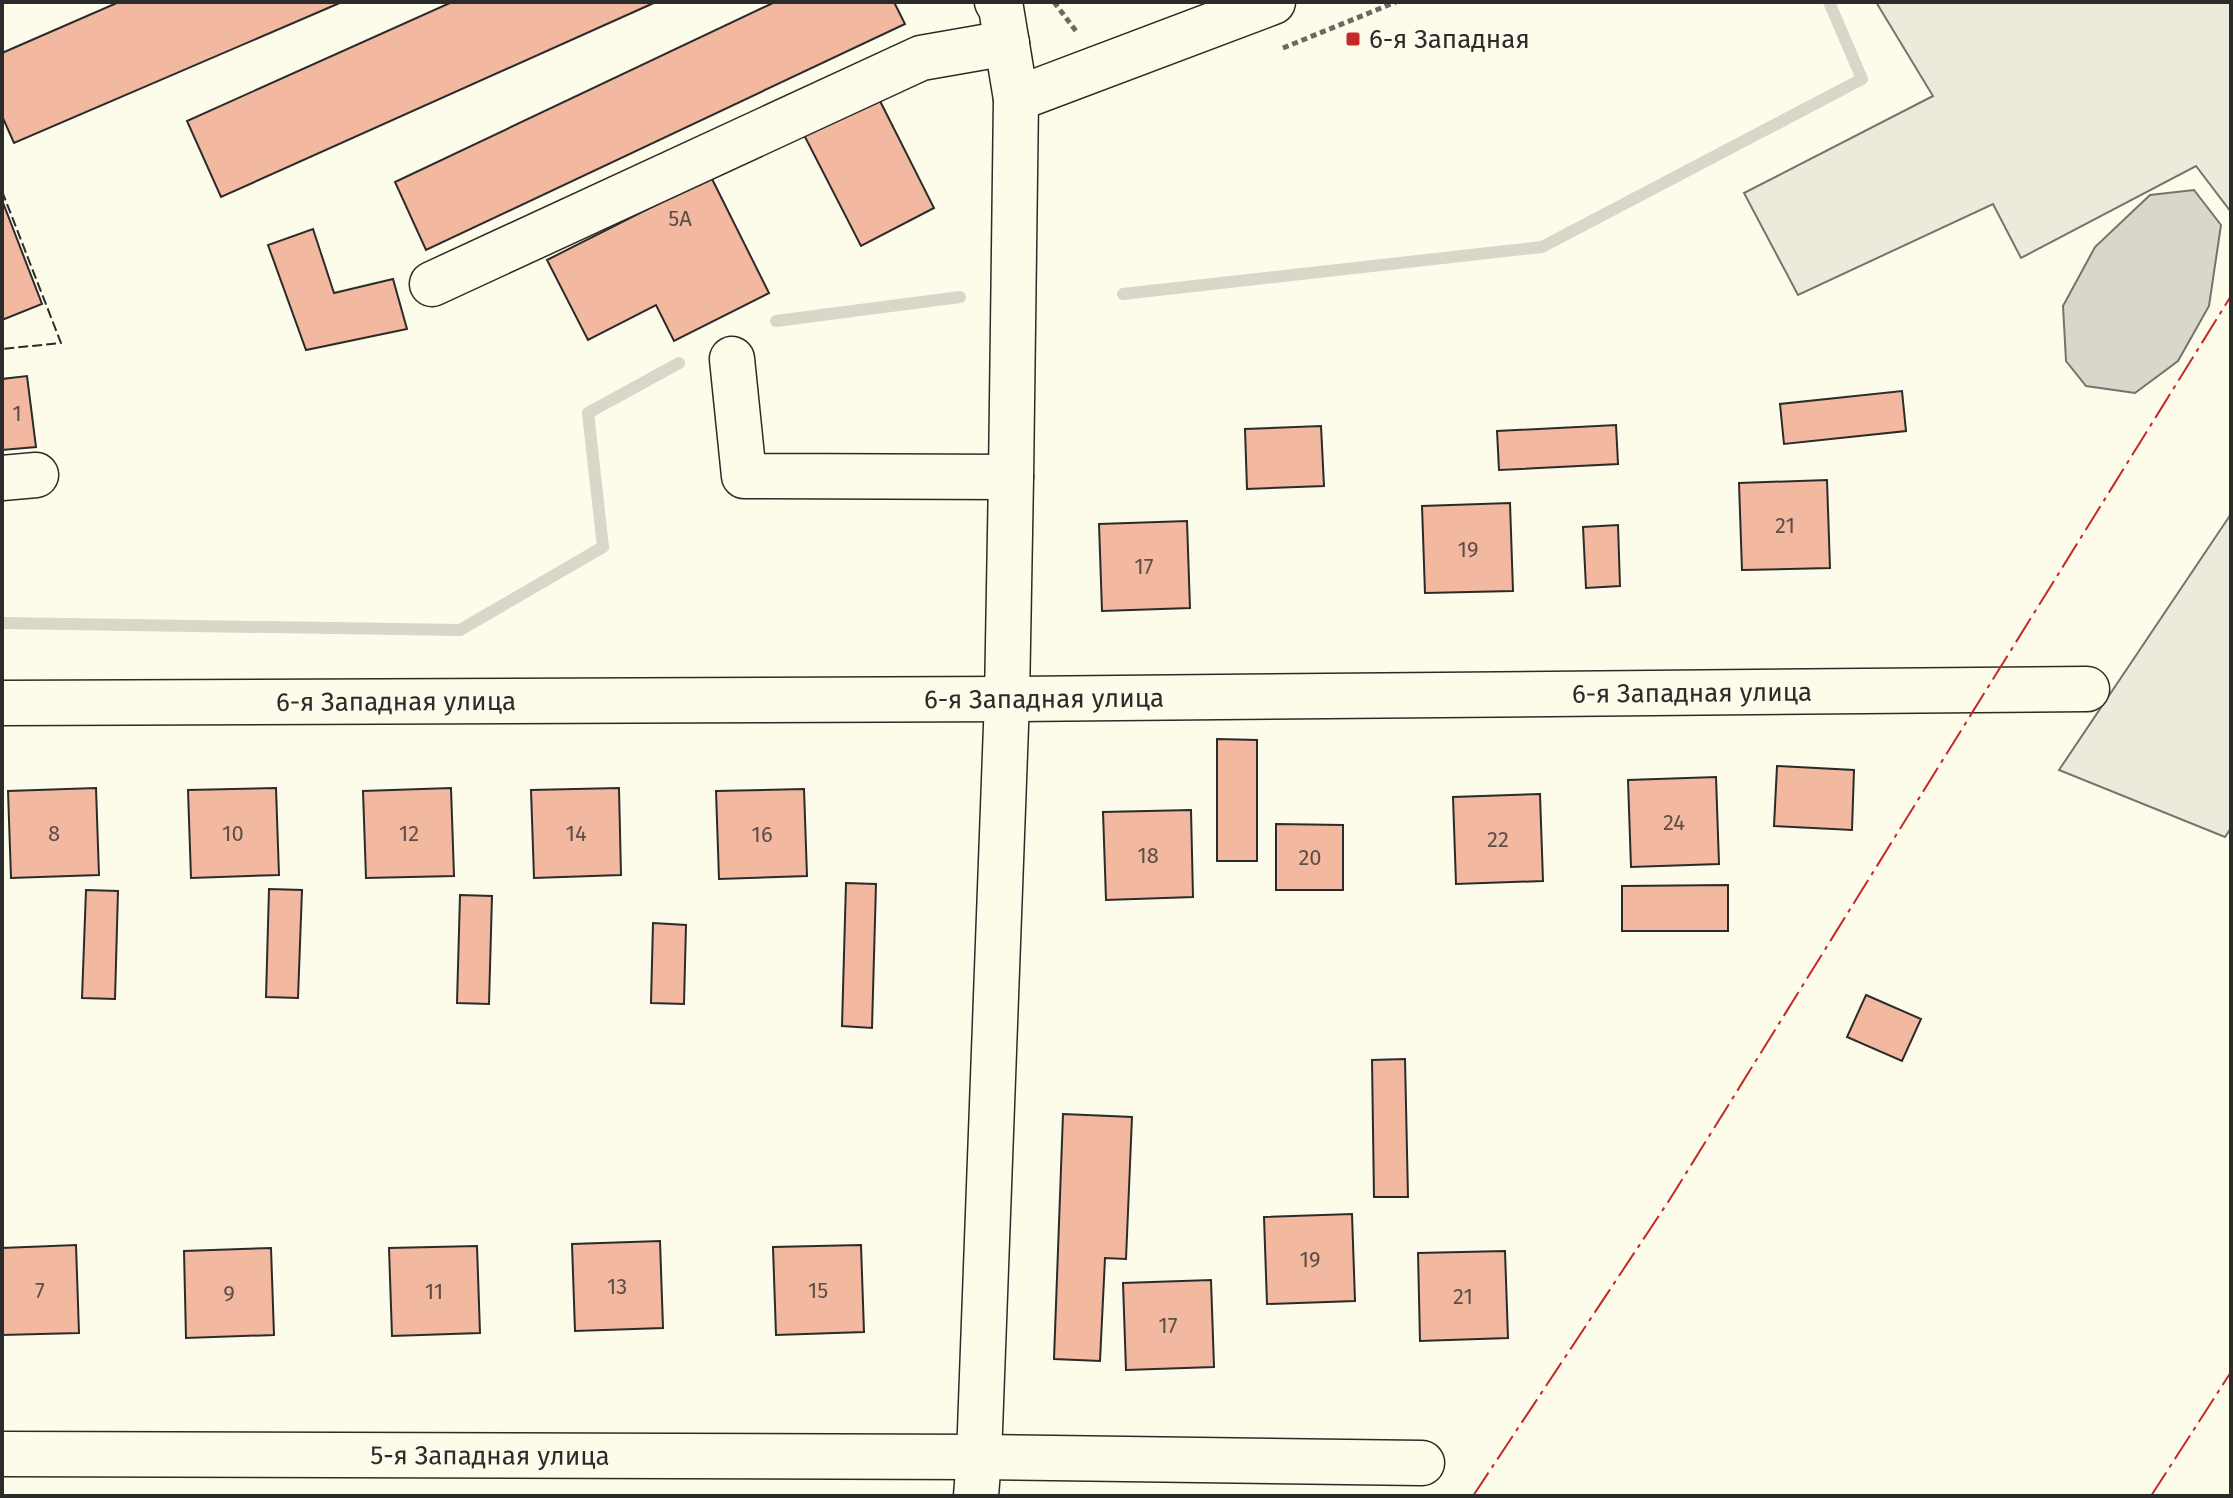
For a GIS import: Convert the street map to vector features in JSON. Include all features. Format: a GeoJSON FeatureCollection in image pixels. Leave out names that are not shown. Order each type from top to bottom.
{"type":"FeatureCollection","features":[{"type":"Feature","properties":{"kind":"street"},"geometry":{"type":"LineString","coordinates":[[1016,99],[1273,2]]}},
{"type":"Feature","properties":{"kind":"street"},"geometry":{"type":"LineString","coordinates":[[432,284],[1002,22],[1016,99],[1011,477],[1007,699],[978,1477]]}},
{"type":"Feature","properties":{"kind":"street"},"geometry":{"type":"LineString","coordinates":[[732,359],[744,476],[1011,477]]}},
{"type":"Feature","properties":{"kind":"street","name":"6-я Западная улица"},"geometry":{"type":"LineString","coordinates":[[2,703],[1007,699],[2087,689]]}},
{"type":"Feature","properties":{"kind":"street","name":"5-я Западная улица"},"geometry":{"type":"LineString","coordinates":[[2,1454],[978,1477],[1422,1463]]}},
{"type":"Feature","properties":{"kind":"path"},"geometry":{"type":"LineString","coordinates":[[1054,2],[1085,42]]}},
{"type":"Feature","properties":{"kind":"shaded area"},"geometry":{"type":"Polygon","coordinates":[[[1876,2],[2231,2],[2231,212],[2196,166],[2021,258],[1993,204],[1798,295],[1744,193],[1933,96],[1876,2]]]}},
{"type":"Feature","properties":{"kind":"shaded area"},"geometry":{"type":"Polygon","coordinates":[[[2194,190],[2221,225],[2209,306],[2178,361],[2135,393],[2086,386],[2066,361],[2063,306],[2095,247],[2150,195],[2194,190]]]}},
{"type":"Feature","properties":{"kind":"shaded area"},"geometry":{"type":"Polygon","coordinates":[[[2231,514],[2231,828],[2225,837],[2059,770],[2231,514]]]}},
{"type":"Feature","properties":{"kind":"building"},"geometry":{"type":"Polygon","coordinates":[[[119,2],[342,2],[14,143],[2,116],[2,53],[119,2]]]}},
{"type":"Feature","properties":{"kind":"building"},"geometry":{"type":"Polygon","coordinates":[[[452,2],[656,2],[221,197],[187,121],[452,2]]]}},
{"type":"Feature","properties":{"kind":"building"},"geometry":{"type":"Polygon","coordinates":[[[775,2],[894,2],[905,24],[426,250],[395,182],[775,2]]]}},
{"type":"Feature","properties":{"kind":"building"},"geometry":{"type":"Polygon","coordinates":[[[878,97],[934,208],[861,246],[804,135],[878,97]]]}},
{"type":"Feature","properties":{"kind":"building"},"geometry":{"type":"Polygon","coordinates":[[[711,177],[769,293],[674,341],[656,305],[588,340],[547,260],[711,177]]]}},
{"type":"Feature","properties":{"kind":"building"},"geometry":{"type":"Polygon","coordinates":[[[2,200],[42,304],[2,320],[2,200]]]}},
{"type":"Feature","properties":{"kind":"building"},"geometry":{"type":"Polygon","coordinates":[[[313,229],[334,293],[393,279],[407,329],[306,350],[268,245],[313,229]]]}},
{"type":"Feature","properties":{"kind":"building"},"geometry":{"type":"Polygon","coordinates":[[[27,376],[36,447],[2,450],[2,379],[27,376]]]}},
{"type":"Feature","properties":{"kind":"building"},"geometry":{"type":"Polygon","coordinates":[[[1902,391],[1906,431],[1784,444],[1780,404],[1902,391]]]}},
{"type":"Feature","properties":{"kind":"building"},"geometry":{"type":"Polygon","coordinates":[[[1616,425],[1618,464],[1499,470],[1497,431],[1616,425]]]}},
{"type":"Feature","properties":{"kind":"building"},"geometry":{"type":"Polygon","coordinates":[[[1321,426],[1324,486],[1247,489],[1245,429],[1321,426]]]}},
{"type":"Feature","properties":{"kind":"building"},"geometry":{"type":"Polygon","coordinates":[[[1827,480],[1830,568],[1742,570],[1739,483],[1827,480]]]}},
{"type":"Feature","properties":{"kind":"building"},"geometry":{"type":"Polygon","coordinates":[[[1510,503],[1513,591],[1425,593],[1422,506],[1510,503]]]}},
{"type":"Feature","properties":{"kind":"building"},"geometry":{"type":"Polygon","coordinates":[[[1187,521],[1190,608],[1102,611],[1099,524],[1187,521]]]}},
{"type":"Feature","properties":{"kind":"building"},"geometry":{"type":"Polygon","coordinates":[[[1618,525],[1620,586],[1586,588],[1583,527],[1618,525]]]}},
{"type":"Feature","properties":{"kind":"building"},"geometry":{"type":"Polygon","coordinates":[[[1217,739],[1257,740],[1257,861],[1217,861],[1217,739]]]}},
{"type":"Feature","properties":{"kind":"building"},"geometry":{"type":"Polygon","coordinates":[[[1777,766],[1854,770],[1852,830],[1774,826],[1777,766]]]}},
{"type":"Feature","properties":{"kind":"building"},"geometry":{"type":"Polygon","coordinates":[[[1716,777],[1719,864],[1631,867],[1628,780],[1716,777]]]}},
{"type":"Feature","properties":{"kind":"building"},"geometry":{"type":"Polygon","coordinates":[[[96,788],[99,875],[11,878],[8,791],[96,788]]]}},
{"type":"Feature","properties":{"kind":"building"},"geometry":{"type":"Polygon","coordinates":[[[276,788],[279,875],[191,878],[188,790],[276,788]]]}},
{"type":"Feature","properties":{"kind":"building"},"geometry":{"type":"Polygon","coordinates":[[[451,788],[454,876],[366,878],[363,791],[451,788]]]}},
{"type":"Feature","properties":{"kind":"building"},"geometry":{"type":"Polygon","coordinates":[[[619,788],[621,875],[534,878],[531,790],[619,788]]]}},
{"type":"Feature","properties":{"kind":"building"},"geometry":{"type":"Polygon","coordinates":[[[804,789],[807,876],[719,879],[716,791],[804,789]]]}},
{"type":"Feature","properties":{"kind":"building"},"geometry":{"type":"Polygon","coordinates":[[[1540,794],[1543,881],[1456,884],[1453,797],[1540,794]]]}},
{"type":"Feature","properties":{"kind":"building"},"geometry":{"type":"Polygon","coordinates":[[[1191,810],[1193,897],[1106,900],[1103,812],[1191,810]]]}},
{"type":"Feature","properties":{"kind":"building"},"geometry":{"type":"Polygon","coordinates":[[[1276,824],[1343,825],[1343,890],[1276,890],[1276,824]]]}},
{"type":"Feature","properties":{"kind":"building"},"geometry":{"type":"Polygon","coordinates":[[[846,883],[876,884],[872,1028],[842,1026],[846,883]]]}},
{"type":"Feature","properties":{"kind":"building"},"geometry":{"type":"Polygon","coordinates":[[[1728,885],[1728,931],[1622,931],[1622,886],[1728,885]]]}},
{"type":"Feature","properties":{"kind":"building"},"geometry":{"type":"Polygon","coordinates":[[[269,889],[302,890],[298,998],[266,997],[269,889]]]}},
{"type":"Feature","properties":{"kind":"building"},"geometry":{"type":"Polygon","coordinates":[[[86,890],[118,891],[115,999],[82,998],[86,890]]]}},
{"type":"Feature","properties":{"kind":"building"},"geometry":{"type":"Polygon","coordinates":[[[460,895],[492,896],[489,1004],[457,1003],[460,895]]]}},
{"type":"Feature","properties":{"kind":"building"},"geometry":{"type":"Polygon","coordinates":[[[653,923],[686,925],[684,1004],[651,1003],[653,923]]]}},
{"type":"Feature","properties":{"kind":"building"},"geometry":{"type":"Polygon","coordinates":[[[1866,995],[1921,1019],[1902,1061],[1847,1037],[1866,995]]]}},
{"type":"Feature","properties":{"kind":"building"},"geometry":{"type":"Polygon","coordinates":[[[1405,1059],[1408,1197],[1374,1197],[1372,1060],[1405,1059]]]}},
{"type":"Feature","properties":{"kind":"building"},"geometry":{"type":"Polygon","coordinates":[[[1063,1114],[1132,1117],[1126,1259],[1105,1258],[1100,1361],[1054,1359],[1063,1114]]]}},
{"type":"Feature","properties":{"kind":"building"},"geometry":{"type":"Polygon","coordinates":[[[1352,1214],[1355,1301],[1267,1304],[1264,1217],[1352,1214]]]}},
{"type":"Feature","properties":{"kind":"building"},"geometry":{"type":"Polygon","coordinates":[[[660,1241],[663,1328],[575,1331],[572,1244],[660,1241]]]}},
{"type":"Feature","properties":{"kind":"building"},"geometry":{"type":"Polygon","coordinates":[[[76,1245],[79,1333],[2,1335],[2,1248],[76,1245]]]}},
{"type":"Feature","properties":{"kind":"building"},"geometry":{"type":"Polygon","coordinates":[[[861,1245],[864,1332],[776,1335],[773,1247],[861,1245]]]}},
{"type":"Feature","properties":{"kind":"building"},"geometry":{"type":"Polygon","coordinates":[[[477,1246],[480,1333],[392,1336],[389,1248],[477,1246]]]}},
{"type":"Feature","properties":{"kind":"building"},"geometry":{"type":"Polygon","coordinates":[[[271,1248],[274,1335],[186,1338],[184,1251],[271,1248]]]}},
{"type":"Feature","properties":{"kind":"building"},"geometry":{"type":"Polygon","coordinates":[[[1505,1251],[1508,1338],[1420,1341],[1418,1253],[1505,1251]]]}},
{"type":"Feature","properties":{"kind":"building"},"geometry":{"type":"Polygon","coordinates":[[[1211,1280],[1214,1367],[1126,1370],[1123,1283],[1211,1280]]]}},
{"type":"Feature","properties":{"kind":"waterway"},"geometry":{"type":"LineString","coordinates":[[1123,294],[1542,247],[1862,79],[1829,2]]}},
{"type":"Feature","properties":{"kind":"waterway"},"geometry":{"type":"LineString","coordinates":[[776,321],[960,297]]}},
{"type":"Feature","properties":{"kind":"waterway"},"geometry":{"type":"LineString","coordinates":[[2,623],[460,630],[603,547],[588,413],[679,363]]}},
{"type":"Feature","properties":{"kind":"fence"},"geometry":{"type":"LineString","coordinates":[[2,191],[61,343],[2,349]]}},
{"type":"Feature","properties":{"kind":"power"},"geometry":{"type":"LineString","coordinates":[[1473,1496],[1670,1199],[2231,296]]}},
{"type":"Feature","properties":{"kind":"power"},"geometry":{"type":"LineString","coordinates":[[2151,1496],[2231,1372]]}},
{"type":"Feature","properties":{"kind":"place","name":"6-я Западная"},"geometry":{"type":"Point","coordinates":[1353,39]}}]}
